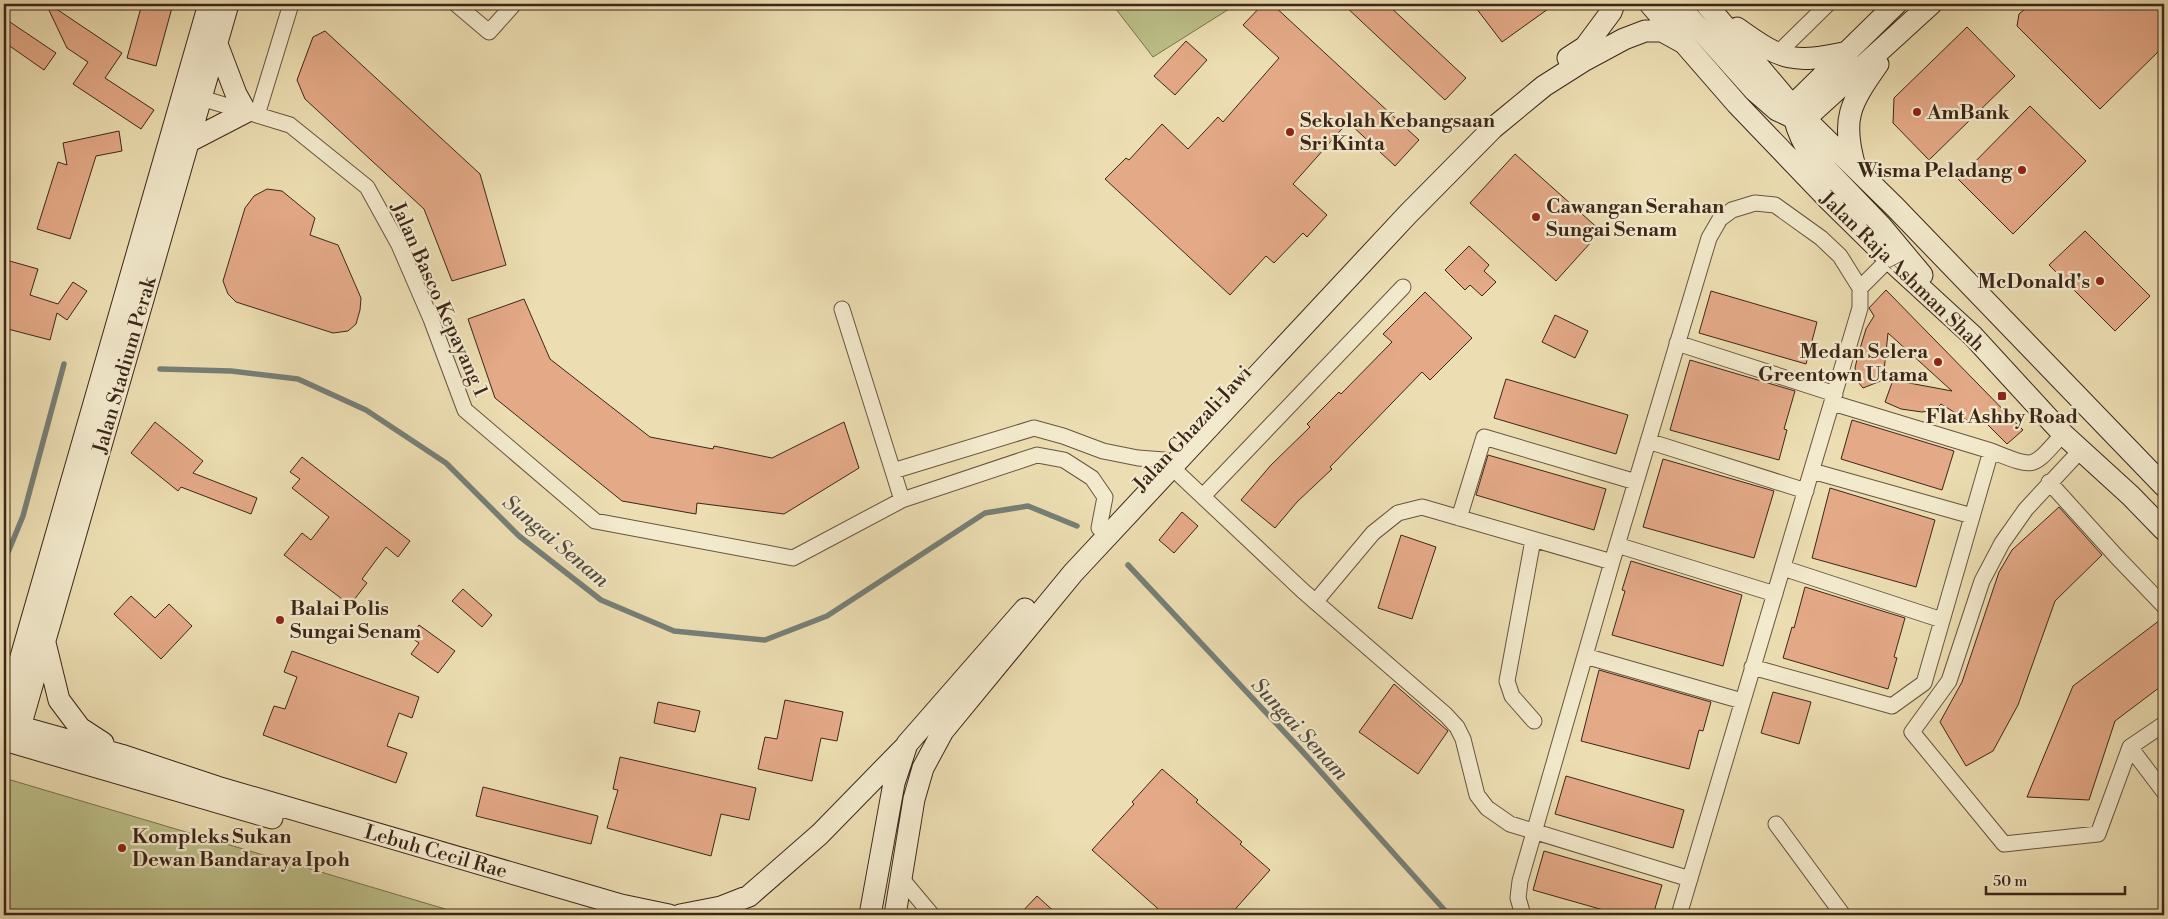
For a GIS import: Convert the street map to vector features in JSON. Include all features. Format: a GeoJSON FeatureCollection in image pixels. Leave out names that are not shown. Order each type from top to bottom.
{"type":"FeatureCollection","features":[{"type":"Feature","properties":{"kind":"street","name":"Jalan Stadium Perak"},"geometry":{"type":"LineString","coordinates":[[7,726],[34,644],[178,142],[194,54],[209,4]]}},
{"type":"Feature","properties":{"kind":"street"},"geometry":{"type":"LineString","coordinates":[[178,142],[189,108],[201,98],[228,4]]}},
{"type":"Feature","properties":{"kind":"street"},"geometry":{"type":"LineString","coordinates":[[178,142],[252,113],[291,4]]}},
{"type":"Feature","properties":{"kind":"street"},"geometry":{"type":"LineString","coordinates":[[456,4],[489,32],[514,4]]}},
{"type":"Feature","properties":{"kind":"street","name":"Jalan Ghazali Jawi"},"geometry":{"type":"LineString","coordinates":[[895,915],[914,799],[924,765],[943,731],[1073,573],[1426,175],[1502,106],[1550,69],[1585,47],[1611,12],[1614,4]]}},
{"type":"Feature","properties":{"kind":"street","name":"Jalan Raja Ashman Shah"},"geometry":{"type":"LineString","coordinates":[[1650,4],[1762,131],[1889,259],[1973,336],[2063,434],[2131,496],[2164,530]]}},
{"type":"Feature","properties":{"kind":"street"},"geometry":{"type":"LineString","coordinates":[[1675,4],[1680,7],[1754,90],[1777,110],[1797,114]]}},
{"type":"Feature","properties":{"kind":"street"},"geometry":{"type":"LineString","coordinates":[[1777,54],[1828,4]]}},
{"type":"Feature","properties":{"kind":"street"},"geometry":{"type":"LineString","coordinates":[[1896,4],[1848,52],[1797,114],[1800,137],[1807,150],[1881,226],[1973,336]]}},
{"type":"Feature","properties":{"kind":"street"},"geometry":{"type":"LineString","coordinates":[[1797,114],[1931,4]]}},
{"type":"Feature","properties":{"kind":"street"},"geometry":{"type":"LineString","coordinates":[[1708,7],[1761,45],[1777,54],[1801,60],[1848,52]]}},
{"type":"Feature","properties":{"kind":"street","name":"Jalan Raja Ashman Shah"},"geometry":{"type":"LineString","coordinates":[[1708,7],[1797,114],[1855,168],[2164,486]]}},
{"type":"Feature","properties":{"kind":"street"},"geometry":{"type":"LineString","coordinates":[[1855,168],[1847,130],[1850,113],[1858,93],[1906,25]]}},
{"type":"Feature","properties":{"kind":"street"},"geometry":{"type":"LineString","coordinates":[[1168,464],[1500,122],[1544,86],[1585,60],[1624,39],[1645,30],[1662,31],[1682,42]]}},
{"type":"Feature","properties":{"kind":"street"},"geometry":{"type":"LineString","coordinates":[[216,44],[233,86],[252,113]]}},
{"type":"Feature","properties":{"kind":"street"},"geometry":{"type":"LineString","coordinates":[[194,54],[196,85],[201,98]]}},
{"type":"Feature","properties":{"kind":"street","name":"Jalan Basco Kepayang 1"},"geometry":{"type":"LineString","coordinates":[[201,98],[290,125],[367,187],[400,245],[466,410],[595,521],[793,558],[902,500],[1038,455],[1064,460],[1092,478],[1104,497],[1099,528]]}},
{"type":"Feature","properties":{"kind":"street"},"geometry":{"type":"LineString","coordinates":[[1523,915],[1518,898],[1520,881],[1612,562],[1709,238],[1720,220],[1732,210],[1755,203],[1775,205],[1821,238],[1840,256],[1860,288],[1860,308],[1679,915]]}},
{"type":"Feature","properties":{"kind":"street"},"geometry":{"type":"LineString","coordinates":[[1860,288],[1889,259]]}},
{"type":"Feature","properties":{"kind":"street"},"geometry":{"type":"LineString","coordinates":[[1203,496],[1403,287]]}},
{"type":"Feature","properties":{"kind":"street"},"geometry":{"type":"LineString","coordinates":[[842,309],[902,500]]}},
{"type":"Feature","properties":{"kind":"street"},"geometry":{"type":"LineString","coordinates":[[1678,343],[1834,399],[2029,464],[2037,462],[2063,434]]}},
{"type":"Feature","properties":{"kind":"street"},"geometry":{"type":"LineString","coordinates":[[893,471],[1034,428],[1063,436],[1103,451],[1168,464],[1316,601],[1457,726],[1463,739],[1476,794],[1487,808],[1510,824],[1690,879]]}},
{"type":"Feature","properties":{"kind":"street"},"geometry":{"type":"LineString","coordinates":[[1459,518],[1484,437],[1636,482]]}},
{"type":"Feature","properties":{"kind":"street"},"geometry":{"type":"LineString","coordinates":[[1648,441],[1806,491]]}},
{"type":"Feature","properties":{"kind":"street"},"geometry":{"type":"LineString","coordinates":[[1752,667],[1892,706],[1924,683],[1991,451]]}},
{"type":"Feature","properties":{"kind":"street"},"geometry":{"type":"LineString","coordinates":[[2080,451],[2049,482],[2026,509],[2002,543],[1982,581],[1949,681],[1912,732],[2004,844],[2098,834],[2130,747],[2164,724]]}},
{"type":"Feature","properties":{"kind":"street"},"geometry":{"type":"LineString","coordinates":[[2131,496],[2126,471],[2137,458]]}},
{"type":"Feature","properties":{"kind":"street","name":"Jalan Ghazali Jawi"},"geometry":{"type":"LineString","coordinates":[[870,915],[894,783],[907,744],[967,673],[1099,528],[1168,464]]}},
{"type":"Feature","properties":{"kind":"street"},"geometry":{"type":"LineString","coordinates":[[1812,471],[1972,516]]}},
{"type":"Feature","properties":{"kind":"street"},"geometry":{"type":"LineString","coordinates":[[2049,482],[2159,600]]}},
{"type":"Feature","properties":{"kind":"street"},"geometry":{"type":"LineString","coordinates":[[1316,601],[1373,533],[1398,513],[1422,507],[1612,562]]}},
{"type":"Feature","properties":{"kind":"street"},"geometry":{"type":"LineString","coordinates":[[1533,540],[1507,681],[1512,696],[1534,721]]}},
{"type":"Feature","properties":{"kind":"street"},"geometry":{"type":"LineString","coordinates":[[1617,545],[1775,594]]}},
{"type":"Feature","properties":{"kind":"street"},"geometry":{"type":"LineString","coordinates":[[1782,568],[1942,620]]}},
{"type":"Feature","properties":{"kind":"street"},"geometry":{"type":"LineString","coordinates":[[4,660],[34,644],[59,700],[80,728],[114,762]]}},
{"type":"Feature","properties":{"kind":"street"},"geometry":{"type":"LineString","coordinates":[[1585,656],[1742,701]]}},
{"type":"Feature","properties":{"kind":"street","name":"Lebuh Cecil Rae"},"geometry":{"type":"LineString","coordinates":[[7,726],[114,762],[217,786],[612,910],[669,915]]}},
{"type":"Feature","properties":{"kind":"street"},"geometry":{"type":"LineString","coordinates":[[680,915],[721,907],[749,896],[820,834],[907,744]]}},
{"type":"Feature","properties":{"kind":"street"},"geometry":{"type":"LineString","coordinates":[[2130,747],[2164,792]]}},
{"type":"Feature","properties":{"kind":"street"},"geometry":{"type":"LineString","coordinates":[[883,915],[905,794],[924,765]]}},
{"type":"Feature","properties":{"kind":"street"},"geometry":{"type":"LineString","coordinates":[[1776,824],[1843,915]]}},
{"type":"Feature","properties":{"kind":"street"},"geometry":{"type":"LineString","coordinates":[[900,878],[932,915]]}},
{"type":"Feature","properties":{"kind":"green space"},"geometry":{"type":"Polygon","coordinates":[[[1112,4],[1237,4],[1153,57],[1112,4]]]}},
{"type":"Feature","properties":{"kind":"green space","name":"Kompleks Sukan Dewan Bandaraya Ipoh"},"geometry":{"type":"Polygon","coordinates":[[[4,778],[442,908],[462,915],[4,915],[4,778]]]}},
{"type":"Feature","properties":{"kind":"building"},"geometry":{"type":"Polygon","coordinates":[[[46,4],[49,4],[122,53],[105,78],[154,110],[141,129],[73,84],[88,62],[67,48],[46,4]]]}},
{"type":"Feature","properties":{"kind":"building"},"geometry":{"type":"Polygon","coordinates":[[[142,4],[173,4],[156,66],[127,58],[142,4]]]}},
{"type":"Feature","properties":{"kind":"building"},"geometry":{"type":"Polygon","coordinates":[[[1263,4],[1272,4],[1419,140],[1395,166],[1348,122],[1293,184],[1327,215],[1307,237],[1303,233],[1274,263],[1266,256],[1230,295],[1105,179],[1126,158],[1129,160],[1162,124],[1188,149],[1218,117],[1223,122],[1279,58],[1243,25],[1263,4]]]}},
{"type":"Feature","properties":{"kind":"building"},"geometry":{"type":"Polygon","coordinates":[[[1343,4],[1387,4],[1466,78],[1445,100],[1343,4]]]}},
{"type":"Feature","properties":{"kind":"building"},"geometry":{"type":"Polygon","coordinates":[[[1473,4],[1555,4],[1502,42],[1473,4]]]}},
{"type":"Feature","properties":{"kind":"building"},"geometry":{"type":"Polygon","coordinates":[[[2031,4],[2164,4],[2164,46],[2100,109],[2017,26],[2019,14],[2031,4]]]}},
{"type":"Feature","properties":{"kind":"building"},"geometry":{"type":"Polygon","coordinates":[[[4,18],[56,53],[44,70],[4,42],[4,18]]]}},
{"type":"Feature","properties":{"kind":"building"},"geometry":{"type":"Polygon","coordinates":[[[1967,27],[2015,76],[1929,160],[1893,123],[1894,98],[1967,27]]]}},
{"type":"Feature","properties":{"kind":"building"},"geometry":{"type":"Polygon","coordinates":[[[325,31],[480,174],[506,265],[452,281],[424,209],[305,99],[297,80],[313,37],[325,31]]]}},
{"type":"Feature","properties":{"kind":"building"},"geometry":{"type":"Polygon","coordinates":[[[1186,41],[1207,60],[1175,95],[1154,76],[1186,41]]]}},
{"type":"Feature","properties":{"kind":"building","name":"Wisma Peladang"},"geometry":{"type":"Polygon","coordinates":[[[2030,106],[2086,161],[2013,234],[1958,179],[2030,106]]]}},
{"type":"Feature","properties":{"kind":"building"},"geometry":{"type":"Polygon","coordinates":[[[119,131],[122,151],[96,156],[70,239],[37,229],[58,162],[67,165],[63,143],[119,131]]]}},
{"type":"Feature","properties":{"kind":"building","name":"Cawangan Serahan Sungai Senam"},"geometry":{"type":"Polygon","coordinates":[[[1515,154],[1601,231],[1556,281],[1470,203],[1515,154]]]}},
{"type":"Feature","properties":{"kind":"building"},"geometry":{"type":"Polygon","coordinates":[[[267,189],[282,191],[315,218],[310,235],[338,245],[361,298],[356,324],[348,331],[333,333],[236,302],[228,294],[223,281],[245,208],[254,196],[267,189]]]}},
{"type":"Feature","properties":{"kind":"building","name":"McDonald's"},"geometry":{"type":"Polygon","coordinates":[[[2085,231],[2150,296],[2115,331],[2049,265],[2085,231]]]}},
{"type":"Feature","properties":{"kind":"building"},"geometry":{"type":"Polygon","coordinates":[[[1469,246],[1489,265],[1484,271],[1496,282],[1482,296],[1470,285],[1465,290],[1445,270],[1469,246]]]}},
{"type":"Feature","properties":{"kind":"building"},"geometry":{"type":"Polygon","coordinates":[[[6,260],[38,269],[30,295],[58,304],[73,282],[87,291],[67,320],[57,313],[50,340],[4,328],[4,268],[6,260]]]}},
{"type":"Feature","properties":{"kind":"building","name":"Medan Selera Greentown Utama"},"geometry":{"type":"Polygon","coordinates":[[[1886,290],[2023,430],[2007,444],[1981,418],[1973,424],[1941,404],[1935,410],[1922,412],[1901,409],[1885,402],[1893,380],[1952,391],[1888,333],[1883,380],[1863,388],[1858,382],[1855,368],[1866,329],[1874,316],[1869,308],[1886,290]]]}},
{"type":"Feature","properties":{"kind":"building"},"geometry":{"type":"Polygon","coordinates":[[[1711,291],[1817,322],[1806,364],[1699,333],[1711,291]]]}},
{"type":"Feature","properties":{"kind":"building"},"geometry":{"type":"Polygon","coordinates":[[[1425,292],[1472,338],[1430,380],[1422,372],[1330,467],[1332,469],[1297,502],[1275,528],[1241,500],[1271,465],[1310,427],[1307,424],[1339,392],[1341,394],[1392,342],[1383,334],[1425,292]]]}},
{"type":"Feature","properties":{"kind":"building"},"geometry":{"type":"Polygon","coordinates":[[[524,299],[550,359],[650,437],[713,449],[714,446],[772,458],[844,422],[859,468],[784,514],[697,503],[696,514],[622,501],[495,398],[468,319],[524,299]]]}},
{"type":"Feature","properties":{"kind":"building"},"geometry":{"type":"Polygon","coordinates":[[[1555,315],[1588,331],[1575,358],[1542,342],[1555,315]]]}},
{"type":"Feature","properties":{"kind":"building"},"geometry":{"type":"Polygon","coordinates":[[[1690,360],[1795,391],[1784,429],[1787,430],[1779,460],[1670,430],[1690,360]]]}},
{"type":"Feature","properties":{"kind":"building"},"geometry":{"type":"Polygon","coordinates":[[[1506,379],[1628,415],[1616,454],[1494,418],[1506,379]]]}},
{"type":"Feature","properties":{"kind":"building"},"geometry":{"type":"Polygon","coordinates":[[[1852,420],[1954,451],[1942,490],[1841,459],[1852,420]]]}},
{"type":"Feature","properties":{"kind":"building"},"geometry":{"type":"Polygon","coordinates":[[[155,422],[203,461],[193,473],[257,498],[251,514],[181,487],[178,491],[131,453],[155,422]]]}},
{"type":"Feature","properties":{"kind":"building"},"geometry":{"type":"Polygon","coordinates":[[[1488,455],[1606,489],[1594,530],[1476,495],[1488,455]]]}},
{"type":"Feature","properties":{"kind":"building"},"geometry":{"type":"Polygon","coordinates":[[[302,457],[410,541],[398,557],[386,547],[362,579],[367,583],[350,605],[284,555],[302,533],[311,540],[329,517],[292,488],[300,479],[290,472],[302,457]]]}},
{"type":"Feature","properties":{"kind":"building"},"geometry":{"type":"Polygon","coordinates":[[[1663,459],[1774,491],[1754,558],[1643,527],[1663,459]]]}},
{"type":"Feature","properties":{"kind":"building"},"geometry":{"type":"Polygon","coordinates":[[[1830,488],[1935,520],[1916,587],[1812,558],[1830,488]]]}},
{"type":"Feature","properties":{"kind":"building"},"geometry":{"type":"Polygon","coordinates":[[[2059,507],[2102,555],[2055,601],[2018,705],[1993,751],[1966,766],[1940,722],[1962,682],[1999,572],[2012,550],[2059,507]]]}},
{"type":"Feature","properties":{"kind":"building"},"geometry":{"type":"Polygon","coordinates":[[[1182,512],[1198,526],[1174,553],[1159,540],[1182,512]]]}},
{"type":"Feature","properties":{"kind":"building"},"geometry":{"type":"Polygon","coordinates":[[[1401,535],[1436,547],[1412,619],[1378,608],[1401,535]]]}},
{"type":"Feature","properties":{"kind":"building"},"geometry":{"type":"Polygon","coordinates":[[[1631,561],[1742,595],[1723,666],[1612,635],[1625,591],[1622,590],[1631,561]]]}},
{"type":"Feature","properties":{"kind":"building"},"geometry":{"type":"Polygon","coordinates":[[[1805,587],[1905,618],[1894,657],[1897,658],[1888,689],[1783,658],[1792,627],[1794,628],[1805,587]]]}},
{"type":"Feature","properties":{"kind":"building"},"geometry":{"type":"Polygon","coordinates":[[[463,589],[492,615],[482,627],[452,601],[463,589]]]}},
{"type":"Feature","properties":{"kind":"building"},"geometry":{"type":"Polygon","coordinates":[[[131,596],[155,618],[169,604],[192,626],[161,659],[114,614],[131,596]]]}},
{"type":"Feature","properties":{"kind":"building"},"geometry":{"type":"Polygon","coordinates":[[[2164,617],[2164,684],[2115,721],[2089,800],[2027,797],[2073,686],[2164,617]]]}},
{"type":"Feature","properties":{"kind":"building"},"geometry":{"type":"Polygon","coordinates":[[[419,625],[455,651],[438,673],[411,654],[419,643],[410,637],[419,625]]]}},
{"type":"Feature","properties":{"kind":"building"},"geometry":{"type":"Polygon","coordinates":[[[292,651],[419,697],[412,718],[399,713],[387,746],[407,753],[396,783],[263,735],[274,706],[285,709],[297,677],[284,672],[292,651]]]}},
{"type":"Feature","properties":{"kind":"building"},"geometry":{"type":"Polygon","coordinates":[[[1599,670],[1711,702],[1703,731],[1699,730],[1689,769],[1581,741],[1599,670]]]}},
{"type":"Feature","properties":{"kind":"building"},"geometry":{"type":"Polygon","coordinates":[[[1394,684],[1448,731],[1418,774],[1359,732],[1394,684]]]}},
{"type":"Feature","properties":{"kind":"building"},"geometry":{"type":"Polygon","coordinates":[[[1773,692],[1811,702],[1799,744],[1761,733],[1773,692]]]}},
{"type":"Feature","properties":{"kind":"building"},"geometry":{"type":"Polygon","coordinates":[[[785,700],[843,712],[837,741],[821,738],[812,781],[758,769],[765,737],[777,739],[785,700]]]}},
{"type":"Feature","properties":{"kind":"building"},"geometry":{"type":"Polygon","coordinates":[[[658,702],[700,711],[695,732],[654,723],[658,702]]]}},
{"type":"Feature","properties":{"kind":"building"},"geometry":{"type":"Polygon","coordinates":[[[620,757],[756,788],[749,820],[721,814],[711,856],[607,828],[618,790],[613,789],[620,757]]]}},
{"type":"Feature","properties":{"kind":"building"},"geometry":{"type":"Polygon","coordinates":[[[1162,769],[1198,800],[1196,802],[1242,842],[1240,844],[1270,870],[1230,915],[1165,915],[1092,850],[1134,804],[1132,802],[1162,769]]]}},
{"type":"Feature","properties":{"kind":"building"},"geometry":{"type":"Polygon","coordinates":[[[1566,776],[1684,810],[1673,848],[1555,814],[1566,776]]]}},
{"type":"Feature","properties":{"kind":"building"},"geometry":{"type":"Polygon","coordinates":[[[483,787],[598,816],[591,844],[476,816],[483,787]]]}},
{"type":"Feature","properties":{"kind":"building"},"geometry":{"type":"Polygon","coordinates":[[[1544,851],[1662,885],[1653,915],[1621,915],[1533,890],[1544,851]]]}},
{"type":"Feature","properties":{"kind":"building"},"geometry":{"type":"Polygon","coordinates":[[[1037,896],[1058,915],[1019,915],[1037,896]]]}},
{"type":"Feature","properties":{"kind":"waterway"},"geometry":{"type":"LineString","coordinates":[[4,562],[23,516],[64,364]]}},
{"type":"Feature","properties":{"kind":"waterway","name":"Sungai Senam"},"geometry":{"type":"LineString","coordinates":[[160,369],[231,371],[298,379],[366,410],[446,463],[519,536],[601,600],[674,631],[765,640],[827,616],[985,513],[1028,506],[1077,526]]}},
{"type":"Feature","properties":{"kind":"waterway","name":"Sungai Senam"},"geometry":{"type":"LineString","coordinates":[[1128,565],[1302,751],[1449,915]]}},
{"type":"Feature","properties":{"kind":"place","name":"AmBank"},"geometry":{"type":"Point","coordinates":[1917,112]}},
{"type":"Feature","properties":{"kind":"place","name":"Sekolah Kebangsaan Sri Kinta"},"geometry":{"type":"Point","coordinates":[1290,132]}},
{"type":"Feature","properties":{"kind":"place","name":"Wisma Peladang"},"geometry":{"type":"Point","coordinates":[2022,170]}},
{"type":"Feature","properties":{"kind":"place","name":"Cawangan Serahan Sungai Senam"},"geometry":{"type":"Point","coordinates":[1536,217]}},
{"type":"Feature","properties":{"kind":"place","name":"McDonald's"},"geometry":{"type":"Point","coordinates":[2100,281]}},
{"type":"Feature","properties":{"kind":"place","name":"Medan Selera Greentown Utama"},"geometry":{"type":"Point","coordinates":[1938,362]}},
{"type":"Feature","properties":{"kind":"place","name":"Flat Ashby Road"},"geometry":{"type":"Point","coordinates":[2002,396]}},
{"type":"Feature","properties":{"kind":"place","name":"Balai Polis Sungai Senam"},"geometry":{"type":"Point","coordinates":[280,620]}},
{"type":"Feature","properties":{"kind":"place","name":"Kompleks Sukan Dewan Bandaraya Ipoh"},"geometry":{"type":"Point","coordinates":[122,848]}}]}
